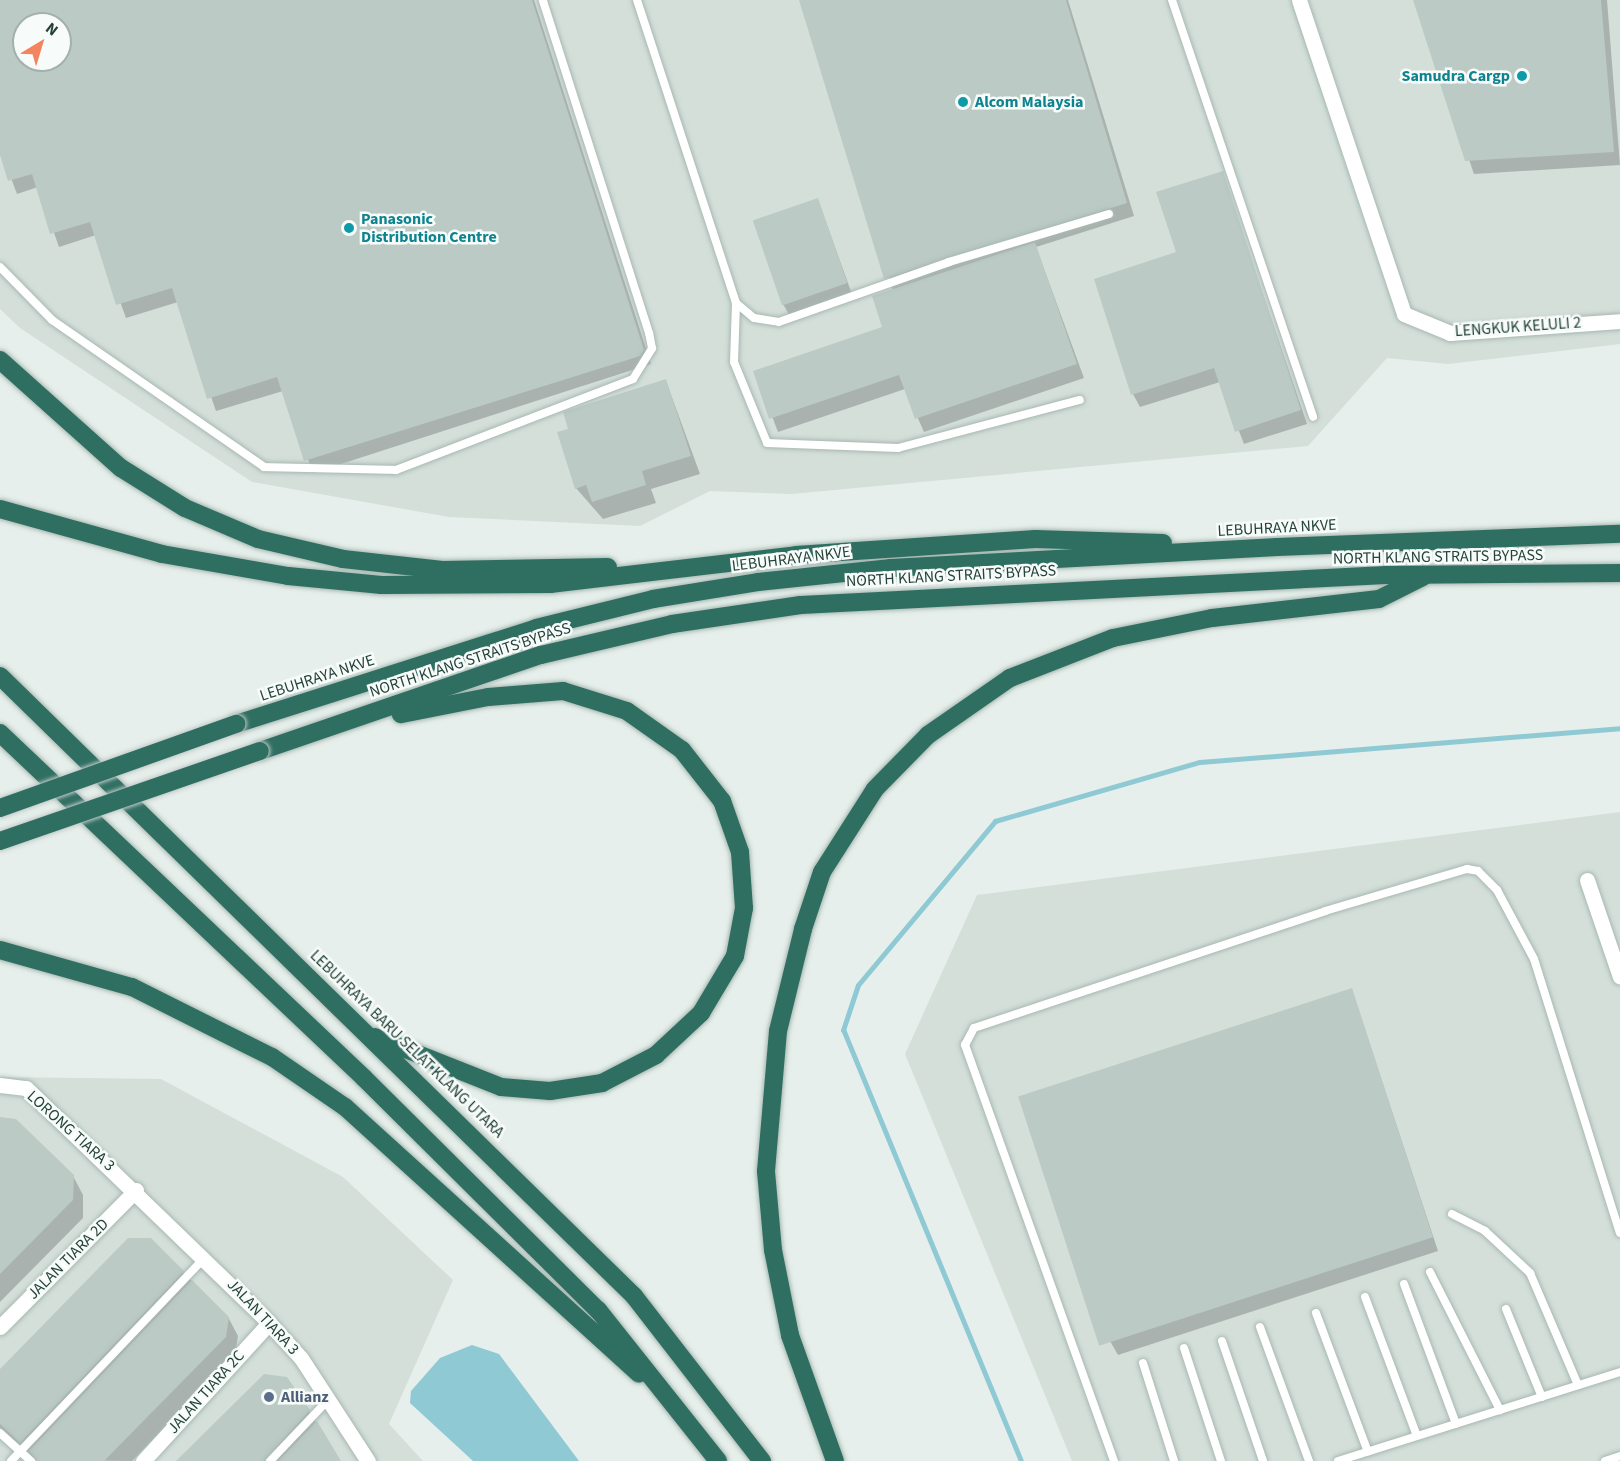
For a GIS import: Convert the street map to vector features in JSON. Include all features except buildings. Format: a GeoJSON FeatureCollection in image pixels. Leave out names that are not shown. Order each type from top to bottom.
{"type":"FeatureCollection","features":[{"type":"Feature","properties":{"kind":"highway"},"geometry":{"type":"LineString","coordinates":[[0,360],[121,468],[185,508],[258,539],[343,559],[442,570],[718,565]]}},
{"type":"Feature","properties":{"kind":"highway"},"geometry":{"type":"LineString","coordinates":[[0,509],[173,556],[382,585],[496,587],[718,565],[1035,539],[1277,547]]}},
{"type":"Feature","properties":{"kind":"highway","name":"LEBUHRAYA NKVE"},"geometry":{"type":"LineString","coordinates":[[0,808],[236,724],[536,628],[653,599],[825,573],[1277,547],[1620,534]]}},
{"type":"Feature","properties":{"kind":"highway","name":"NORTH KLANG STRAITS BYPASS"},"geometry":{"type":"LineString","coordinates":[[303,736],[597,640],[801,605],[1425,576],[1620,573]]}},
{"type":"Feature","properties":{"kind":"highway"},"geometry":{"type":"LineString","coordinates":[[835,1461],[790,1335],[772,1250],[766,1171],[771,1092],[791,975],[822,872],[875,789],[928,735],[1010,678],[1113,638],[1212,618],[1378,599],[1425,576]]}},
{"type":"Feature","properties":{"kind":"highway"},"geometry":{"type":"LineString","coordinates":[[0,667],[17,691]]}},
{"type":"Feature","properties":{"kind":"highway","name":"LEBUHRAYA BARU SELAT KLANG UTARA"},"geometry":{"type":"LineString","coordinates":[[0,676],[371,1036],[634,1296],[762,1461]]}},
{"type":"Feature","properties":{"kind":"highway"},"geometry":{"type":"LineString","coordinates":[[0,841],[303,736],[488,697],[573,694],[627,711],[682,750],[722,801],[740,852],[744,908],[726,978],[678,1037],[631,1071],[574,1090],[526,1090],[474,1080],[427,1055],[371,1036]]}},
{"type":"Feature","properties":{"kind":"highway"},"geometry":{"type":"LineString","coordinates":[[0,733],[598,1310],[689,1420],[718,1461]]}},
{"type":"Feature","properties":{"kind":"highway"},"geometry":{"type":"LineString","coordinates":[[0,950],[132,987],[272,1057],[371,1130],[689,1420]]}},
{"type":"Feature","properties":{"kind":"street","name":"LENGKUK KELULI 2"},"geometry":{"type":"LineString","coordinates":[[1299,0],[1396,300],[1416,323],[1450,333],[1620,321]]}},
{"type":"Feature","properties":{"kind":"street"},"geometry":{"type":"LineString","coordinates":[[1587,880],[1620,977]]}},
{"type":"Feature","properties":{"kind":"street","name":"LORONG TIARA 3"},"geometry":{"type":"LineString","coordinates":[[0,1085],[26,1088],[136,1190]]}},
{"type":"Feature","properties":{"kind":"street","name":"JALAN TIARA 3"},"geometry":{"type":"LineString","coordinates":[[136,1190],[269,1323],[328,1400],[368,1461]]}},
{"type":"Feature","properties":{"kind":"street","name":"JALAN TIARA 2D"},"geometry":{"type":"LineString","coordinates":[[0,1327],[136,1190]]}},
{"type":"Feature","properties":{"kind":"street","name":"JALAN TIARA 2C"},"geometry":{"type":"LineString","coordinates":[[143,1461],[269,1323]]}},
{"type":"Feature","properties":{"kind":"lane"},"geometry":{"type":"LineString","coordinates":[[0,267],[52,320],[264,467],[396,470],[633,378],[652,348],[649,333],[543,0]]}},
{"type":"Feature","properties":{"kind":"lane"},"geometry":{"type":"LineString","coordinates":[[637,0],[736,303],[734,362],[767,444],[898,448],[1080,400]]}},
{"type":"Feature","properties":{"kind":"lane"},"geometry":{"type":"LineString","coordinates":[[1172,0],[1313,417]]}},
{"type":"Feature","properties":{"kind":"lane"},"geometry":{"type":"LineString","coordinates":[[736,303],[754,318],[779,322],[949,262],[1109,214]]}},
{"type":"Feature","properties":{"kind":"lane"},"geometry":{"type":"LineString","coordinates":[[1114,1461],[965,1045],[974,1028],[1325,910],[1467,869],[1478,871],[1497,890],[1534,959],[1620,1233]]}},
{"type":"Feature","properties":{"kind":"lane"},"geometry":{"type":"LineString","coordinates":[[1452,1214],[1485,1231],[1530,1273],[1578,1385]]}},
{"type":"Feature","properties":{"kind":"lane"},"geometry":{"type":"LineString","coordinates":[[11,1461],[205,1257]]}},
{"type":"Feature","properties":{"kind":"lane"},"geometry":{"type":"LineString","coordinates":[[1430,1272],[1500,1410]]}},
{"type":"Feature","properties":{"kind":"lane"},"geometry":{"type":"LineString","coordinates":[[1404,1284],[1456,1424]]}},
{"type":"Feature","properties":{"kind":"lane"},"geometry":{"type":"LineString","coordinates":[[1365,1297],[1417,1436]]}},
{"type":"Feature","properties":{"kind":"lane"},"geometry":{"type":"LineString","coordinates":[[1506,1309],[1542,1396]]}},
{"type":"Feature","properties":{"kind":"lane"},"geometry":{"type":"LineString","coordinates":[[1316,1313],[1368,1452]]}},
{"type":"Feature","properties":{"kind":"lane"},"geometry":{"type":"LineString","coordinates":[[1260,1327],[1308,1461]]}},
{"type":"Feature","properties":{"kind":"lane"},"geometry":{"type":"LineString","coordinates":[[1222,1341],[1263,1461]]}},
{"type":"Feature","properties":{"kind":"lane"},"geometry":{"type":"LineString","coordinates":[[1184,1348],[1221,1461]]}},
{"type":"Feature","properties":{"kind":"lane"},"geometry":{"type":"LineString","coordinates":[[1143,1363],[1174,1461]]}},
{"type":"Feature","properties":{"kind":"lane"},"geometry":{"type":"LineString","coordinates":[[1338,1461],[1620,1372]]}},
{"type":"Feature","properties":{"kind":"lane"},"geometry":{"type":"LineString","coordinates":[[270,1461],[328,1400]]}},
{"type":"Feature","properties":{"kind":"lane"},"geometry":{"type":"LineString","coordinates":[[0,1432],[30,1461]]}},
{"type":"Feature","properties":{"kind":"lane"},"geometry":{"type":"LineString","coordinates":[[1605,1461],[1620,1456]]}},
{"type":"Feature","properties":{"kind":"shaded area"},"geometry":{"type":"Polygon","coordinates":[[[0,0],[1620,0],[1620,344],[1448,364],[1387,358],[1308,446],[791,494],[710,491],[640,526],[449,517],[252,482],[20,328],[0,309],[0,0]]]}},
{"type":"Feature","properties":{"kind":"shaded area"},"geometry":{"type":"Polygon","coordinates":[[[1620,812],[1620,1461],[1072,1461],[905,1054],[977,895],[1620,812]]]}},
{"type":"Feature","properties":{"kind":"shaded area"},"geometry":{"type":"Polygon","coordinates":[[[0,1077],[161,1079],[343,1177],[453,1280],[389,1424],[423,1461],[0,1461],[0,1077]]]}},
{"type":"Feature","properties":{"kind":"water"},"geometry":{"type":"Polygon","coordinates":[[[472,1345],[499,1354],[579,1461],[473,1461],[410,1403],[411,1391],[440,1358],[472,1345]]]}},
{"type":"Feature","properties":{"kind":"waterway"},"geometry":{"type":"LineString","coordinates":[[1021,1461],[843,1030],[858,985],[995,821],[1200,762],[1620,728]]}},
{"type":"Feature","properties":{"kind":"place","name":"Samudra Cargp"},"geometry":{"type":"Point","coordinates":[1522,76]}},
{"type":"Feature","properties":{"kind":"place","name":"Alcom Malaysia"},"geometry":{"type":"Point","coordinates":[963,102]}},
{"type":"Feature","properties":{"kind":"place","name":"Panasonic Distribution Centre"},"geometry":{"type":"Point","coordinates":[349,228]}},
{"type":"Feature","properties":{"kind":"place","name":"Allianz"},"geometry":{"type":"Point","coordinates":[269,1397]}}]}
